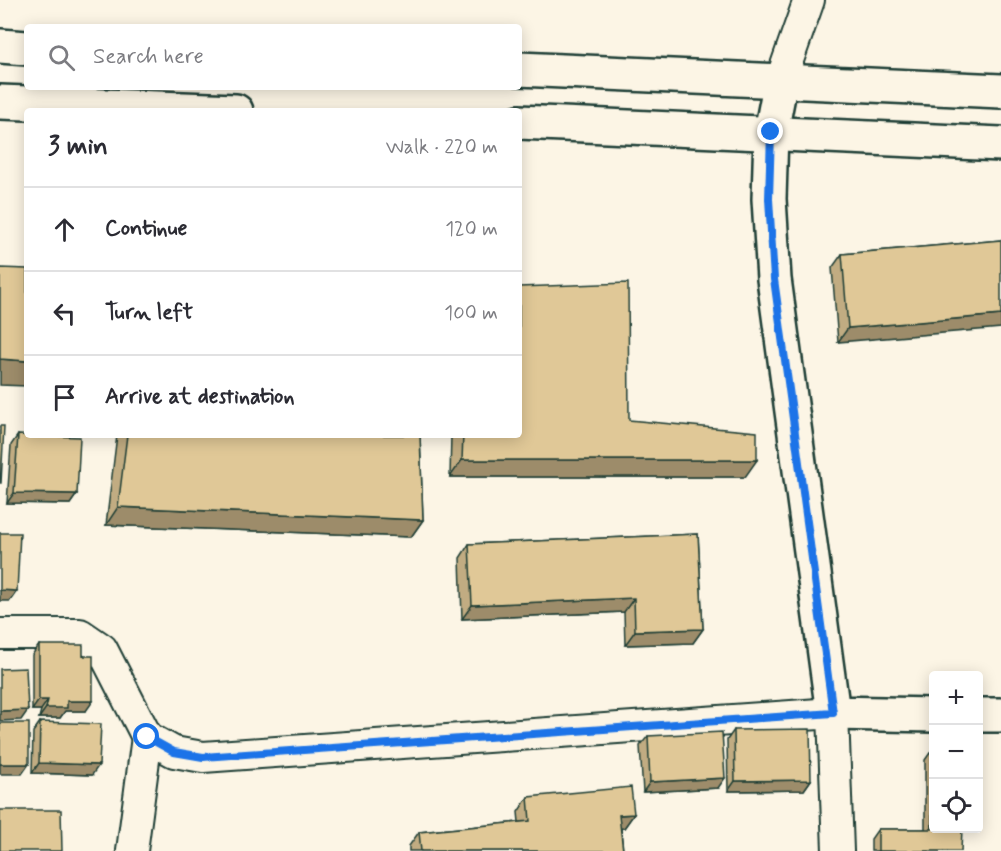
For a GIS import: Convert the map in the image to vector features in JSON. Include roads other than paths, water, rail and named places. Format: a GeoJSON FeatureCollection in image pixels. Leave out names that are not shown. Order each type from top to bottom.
{"type":"FeatureCollection","features":[{"type":"Feature","properties":{"kind":"street"},"geometry":{"type":"LineString","coordinates":[[808,0],[781,80],[771,132],[769,199],[774,279],[833,713],[838,851]]}},
{"type":"Feature","properties":{"kind":"street"},"geometry":{"type":"LineString","coordinates":[[0,46],[24,48]]}},
{"type":"Feature","properties":{"kind":"street"},"geometry":{"type":"LineString","coordinates":[[522,69],[1001,91]]}},
{"type":"Feature","properties":{"kind":"street"},"geometry":{"type":"LineString","coordinates":[[0,102],[157,108]]}},
{"type":"Feature","properties":{"kind":"street"},"geometry":{"type":"LineString","coordinates":[[522,122],[1001,144]]}},
{"type":"Feature","properties":{"kind":"street"},"geometry":{"type":"LineString","coordinates":[[0,634],[80,634],[102,649],[147,737],[174,752],[203,757],[833,713],[929,715]]}},
{"type":"Feature","properties":{"kind":"street"},"geometry":{"type":"LineString","coordinates":[[983,715],[1001,715]]}},
{"type":"Feature","properties":{"kind":"street"},"geometry":{"type":"LineString","coordinates":[[132,851],[147,737]]}}]}
